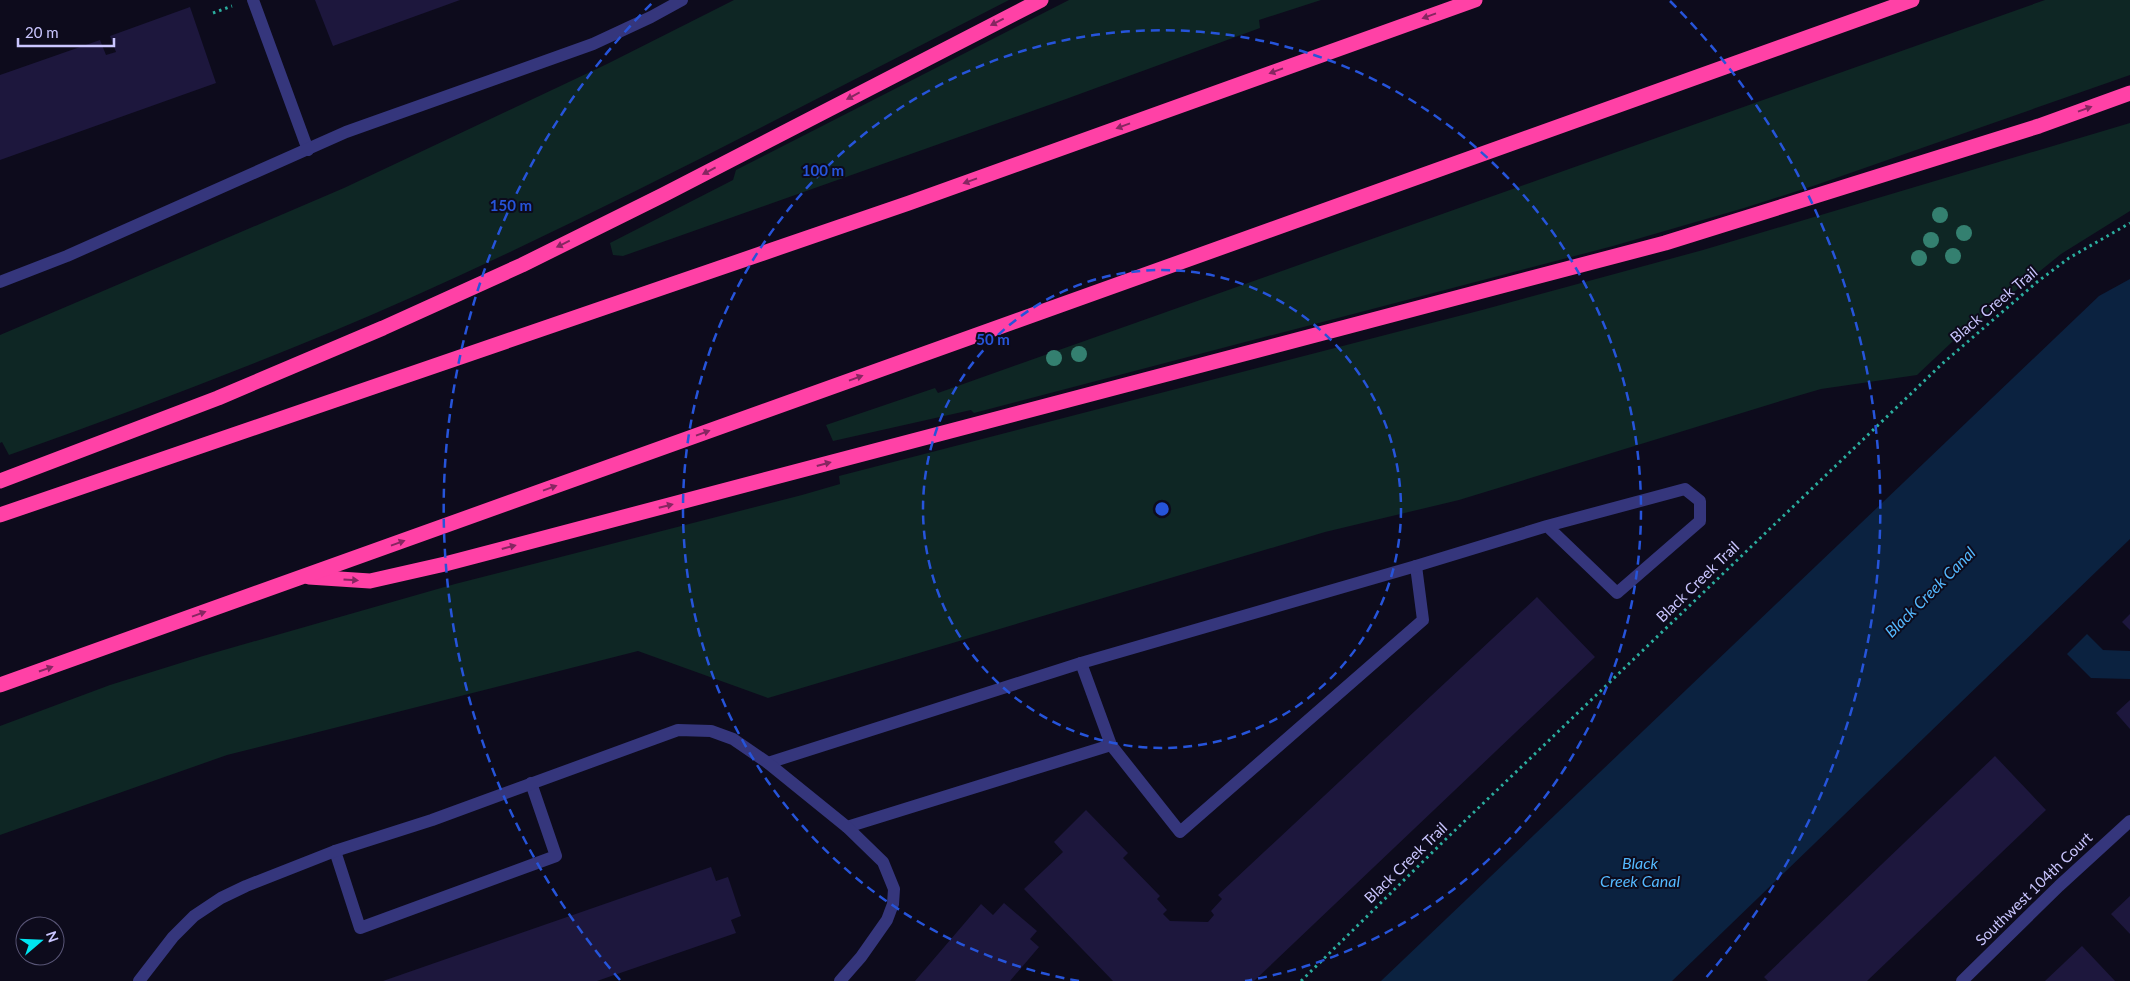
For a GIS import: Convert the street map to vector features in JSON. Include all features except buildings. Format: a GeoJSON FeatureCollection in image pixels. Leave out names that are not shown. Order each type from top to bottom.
{"type":"FeatureCollection","features":[{"type":"Feature","properties":{"kind":"highway"},"geometry":{"type":"LineString","coordinates":[[0,481],[218,398],[383,328],[522,265],[663,195],[1041,0]]}},
{"type":"Feature","properties":{"kind":"highway"},"geometry":{"type":"LineString","coordinates":[[0,515],[909,203],[1475,0]]}},
{"type":"Feature","properties":{"kind":"highway"},"geometry":{"type":"LineString","coordinates":[[0,685],[1912,0]]}},
{"type":"Feature","properties":{"kind":"highway"},"geometry":{"type":"LineString","coordinates":[[302,577],[370,581],[445,564],[1430,306],[1665,243],[2039,126],[2130,93]]}},
{"type":"Feature","properties":{"kind":"street"},"geometry":{"type":"LineString","coordinates":[[253,0],[308,150]]}},
{"type":"Feature","properties":{"kind":"street"},"geometry":{"type":"LineString","coordinates":[[0,282],[67,256],[346,132],[593,44],[651,17],[682,0]]}},
{"type":"Feature","properties":{"kind":"street"},"geometry":{"type":"LineString","coordinates":[[768,763],[1082,662],[1416,566],[1547,526],[1686,489],[1700,501],[1700,521],[1617,593],[1547,526]]}},
{"type":"Feature","properties":{"kind":"street"},"geometry":{"type":"LineString","coordinates":[[1082,662],[1111,745],[1180,832],[1423,620],[1416,566]]}},
{"type":"Feature","properties":{"kind":"street"},"geometry":{"type":"LineString","coordinates":[[139,981],[151,975],[173,937],[194,916],[220,898],[335,851],[432,820],[531,782],[678,730],[711,731],[733,739],[768,763],[847,827],[883,862],[894,889],[893,904],[887,920],[840,981]]}},
{"type":"Feature","properties":{"kind":"street"},"geometry":{"type":"LineString","coordinates":[[847,827],[1111,745]]}},
{"type":"Feature","properties":{"kind":"street"},"geometry":{"type":"LineString","coordinates":[[335,851],[360,928],[556,856],[531,782]]}},
{"type":"Feature","properties":{"kind":"street","name":"Southwest 104th Court"},"geometry":{"type":"LineString","coordinates":[[1962,981],[2059,886],[2130,821]]}},
{"type":"Feature","properties":{"kind":"path","name":"Black Creek Trail"},"geometry":{"type":"LineString","coordinates":[[1301,981],[1447,838],[1943,363],[2045,276],[2069,258],[2130,223]]}},
{"type":"Feature","properties":{"kind":"green space"},"geometry":{"type":"Polygon","coordinates":[[[734,0],[1009,0],[637,190],[410,298],[211,380],[9,455],[2,442],[0,443],[0,335],[344,188],[607,64],[734,0]]]}},
{"type":"Feature","properties":{"kind":"green space"},"geometry":{"type":"Polygon","coordinates":[[[1069,0],[1321,0],[1259,20],[1260,28],[1066,99],[623,256],[613,255],[610,243],[733,180],[736,170],[1069,0]]]}},
{"type":"Feature","properties":{"kind":"green space"},"geometry":{"type":"Polygon","coordinates":[[[2045,0],[2130,0],[2130,75],[1816,185],[1613,246],[974,413],[971,410],[833,441],[826,425],[935,388],[938,393],[2045,0]]]}},
{"type":"Feature","properties":{"kind":"green space"},"geometry":{"type":"Polygon","coordinates":[[[2130,123],[2130,211],[2061,254],[1952,342],[1917,375],[1821,389],[1459,500],[1325,532],[768,698],[638,651],[227,755],[0,835],[0,726],[110,685],[203,656],[455,584],[802,495],[840,484],[839,476],[1482,310],[1703,250],[2130,123]]]}},
{"type":"Feature","properties":{"kind":"water","name":"Black Creek Canal"},"geometry":{"type":"Polygon","coordinates":[[[2130,279],[2130,539],[1672,981],[1381,981],[2099,296],[2130,279]]]}},
{"type":"Feature","properties":{"kind":"water"},"geometry":{"type":"Polygon","coordinates":[[[2087,634],[2103,650],[2130,651],[2130,679],[2091,678],[2067,654],[2087,634]]]}}]}
